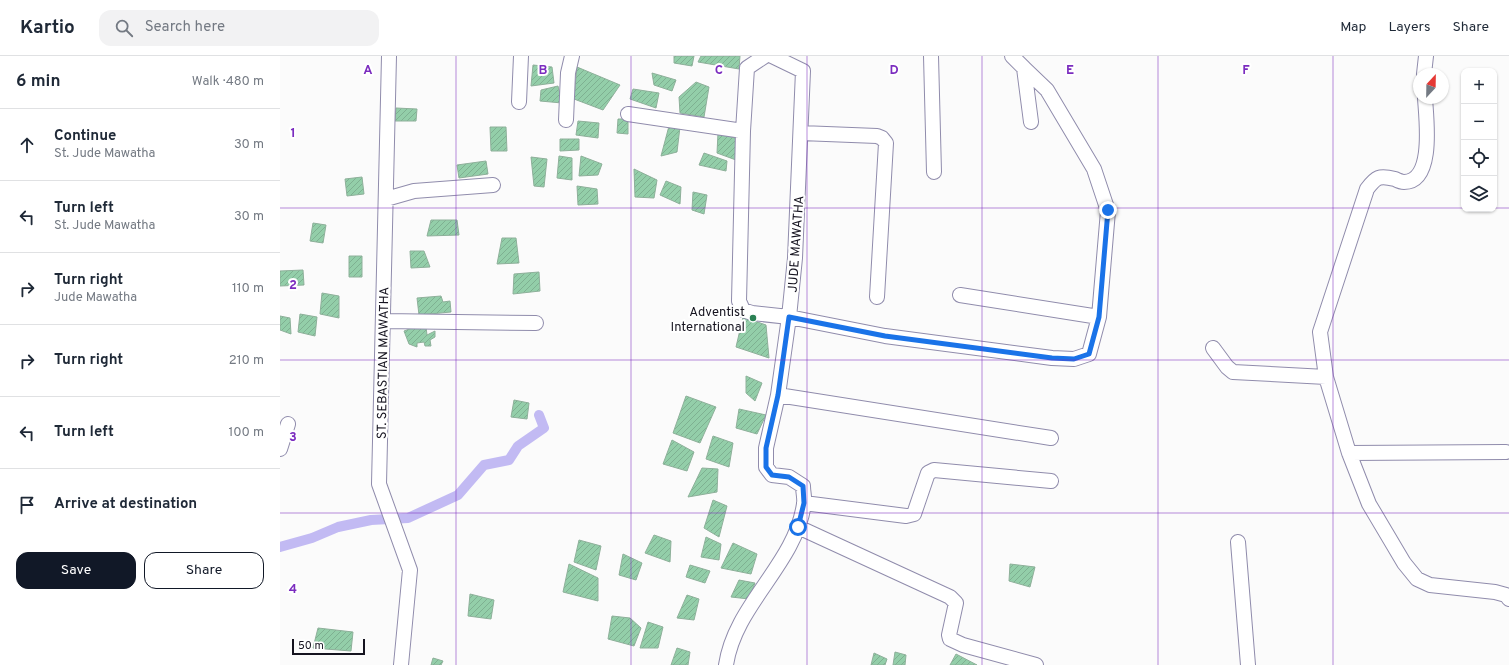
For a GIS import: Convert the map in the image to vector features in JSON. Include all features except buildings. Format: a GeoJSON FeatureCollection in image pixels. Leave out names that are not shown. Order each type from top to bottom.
{"type":"FeatureCollection","features":[{"type":"Feature","properties":{"kind":"street","name":"ST. SEBASTIAN MAWATHA"},"geometry":{"type":"LineString","coordinates":[[389,56],[379,484],[410,570],[401,665]]}},
{"type":"Feature","properties":{"kind":"street"},"geometry":{"type":"LineString","coordinates":[[519,102],[521,56]]}},
{"type":"Feature","properties":{"kind":"street"},"geometry":{"type":"LineString","coordinates":[[566,120],[568,73],[572,56]]}},
{"type":"Feature","properties":{"kind":"street"},"geometry":{"type":"LineString","coordinates":[[765,56],[747,68],[739,301],[743,310],[789,317],[885,336],[1052,358],[1074,359],[1089,354],[1099,317],[1108,210],[1094,169],[1047,90],[1012,56]]}},
{"type":"Feature","properties":{"kind":"street","name":"JUDE MAWATHA"},"geometry":{"type":"LineString","coordinates":[[772,56],[803,71],[795,258],[789,317],[778,395],[766,448],[766,467],[772,475],[789,477],[803,486],[804,503]]}},
{"type":"Feature","properties":{"kind":"street"},"geometry":{"type":"LineString","coordinates":[[931,56],[934,172]]}},
{"type":"Feature","properties":{"kind":"street"},"geometry":{"type":"LineString","coordinates":[[1425,68],[1426,56]]}},
{"type":"Feature","properties":{"kind":"street"},"geometry":{"type":"LineString","coordinates":[[1024,68],[1031,122]]}},
{"type":"Feature","properties":{"kind":"street"},"geometry":{"type":"LineString","coordinates":[[1425,104],[1427,147],[1422,170],[1415,178],[1404,182],[1385,176],[1375,178],[1367,189],[1320,332],[1326,377],[1349,453],[1369,504],[1404,564],[1417,579],[1430,585],[1495,592],[1506,595],[1509,599]]}},
{"type":"Feature","properties":{"kind":"street"},"geometry":{"type":"LineString","coordinates":[[628,114],[744,131]]}},
{"type":"Feature","properties":{"kind":"street"},"geometry":{"type":"LineString","coordinates":[[801,134],[877,136],[882,138],[886,143],[877,297]]}},
{"type":"Feature","properties":{"kind":"street"},"geometry":{"type":"LineString","coordinates":[[386,199],[414,191],[493,185]]}},
{"type":"Feature","properties":{"kind":"street"},"geometry":{"type":"LineString","coordinates":[[960,295],[1099,317]]}},
{"type":"Feature","properties":{"kind":"street"},"geometry":{"type":"LineString","coordinates":[[384,321],[536,323]]}},
{"type":"Feature","properties":{"kind":"street"},"geometry":{"type":"LineString","coordinates":[[1213,348],[1227,367],[1233,372],[1326,377]]}},
{"type":"Feature","properties":{"kind":"street"},"geometry":{"type":"LineString","coordinates":[[778,395],[1051,438]]}},
{"type":"Feature","properties":{"kind":"street"},"geometry":{"type":"LineString","coordinates":[[280,448],[288,424]]}},
{"type":"Feature","properties":{"kind":"street"},"geometry":{"type":"LineString","coordinates":[[1349,453],[1506,452]]}},
{"type":"Feature","properties":{"kind":"street"},"geometry":{"type":"LineString","coordinates":[[726,665],[728,655],[741,621],[791,545],[798,527],[804,503],[906,516],[914,514],[928,473],[934,470],[1052,481]]}},
{"type":"Feature","properties":{"kind":"street"},"geometry":{"type":"LineString","coordinates":[[798,527],[950,596],[956,603],[949,635],[950,639],[1036,665]]}},
{"type":"Feature","properties":{"kind":"street"},"geometry":{"type":"LineString","coordinates":[[1238,542],[1248,665]]}},
{"type":"Feature","properties":{"kind":"waterway"},"geometry":{"type":"LineString","coordinates":[[280,547],[312,538],[338,527],[371,520],[408,518],[458,495],[484,465],[509,460],[518,446],[544,428],[539,415]]}},
{"type":"Feature","properties":{"kind":"place","name":"Adventist International"},"geometry":{"type":"Point","coordinates":[753,318]}},
{"type":"Feature","properties":{"kind":"route"},"geometry":{"type":"LineString","coordinates":[[798,527],[804,503],[803,486],[789,477],[772,475],[766,467],[766,448],[778,395],[789,317],[885,336],[1052,358],[1074,359],[1089,354],[1099,317],[1108,210]]}}]}
